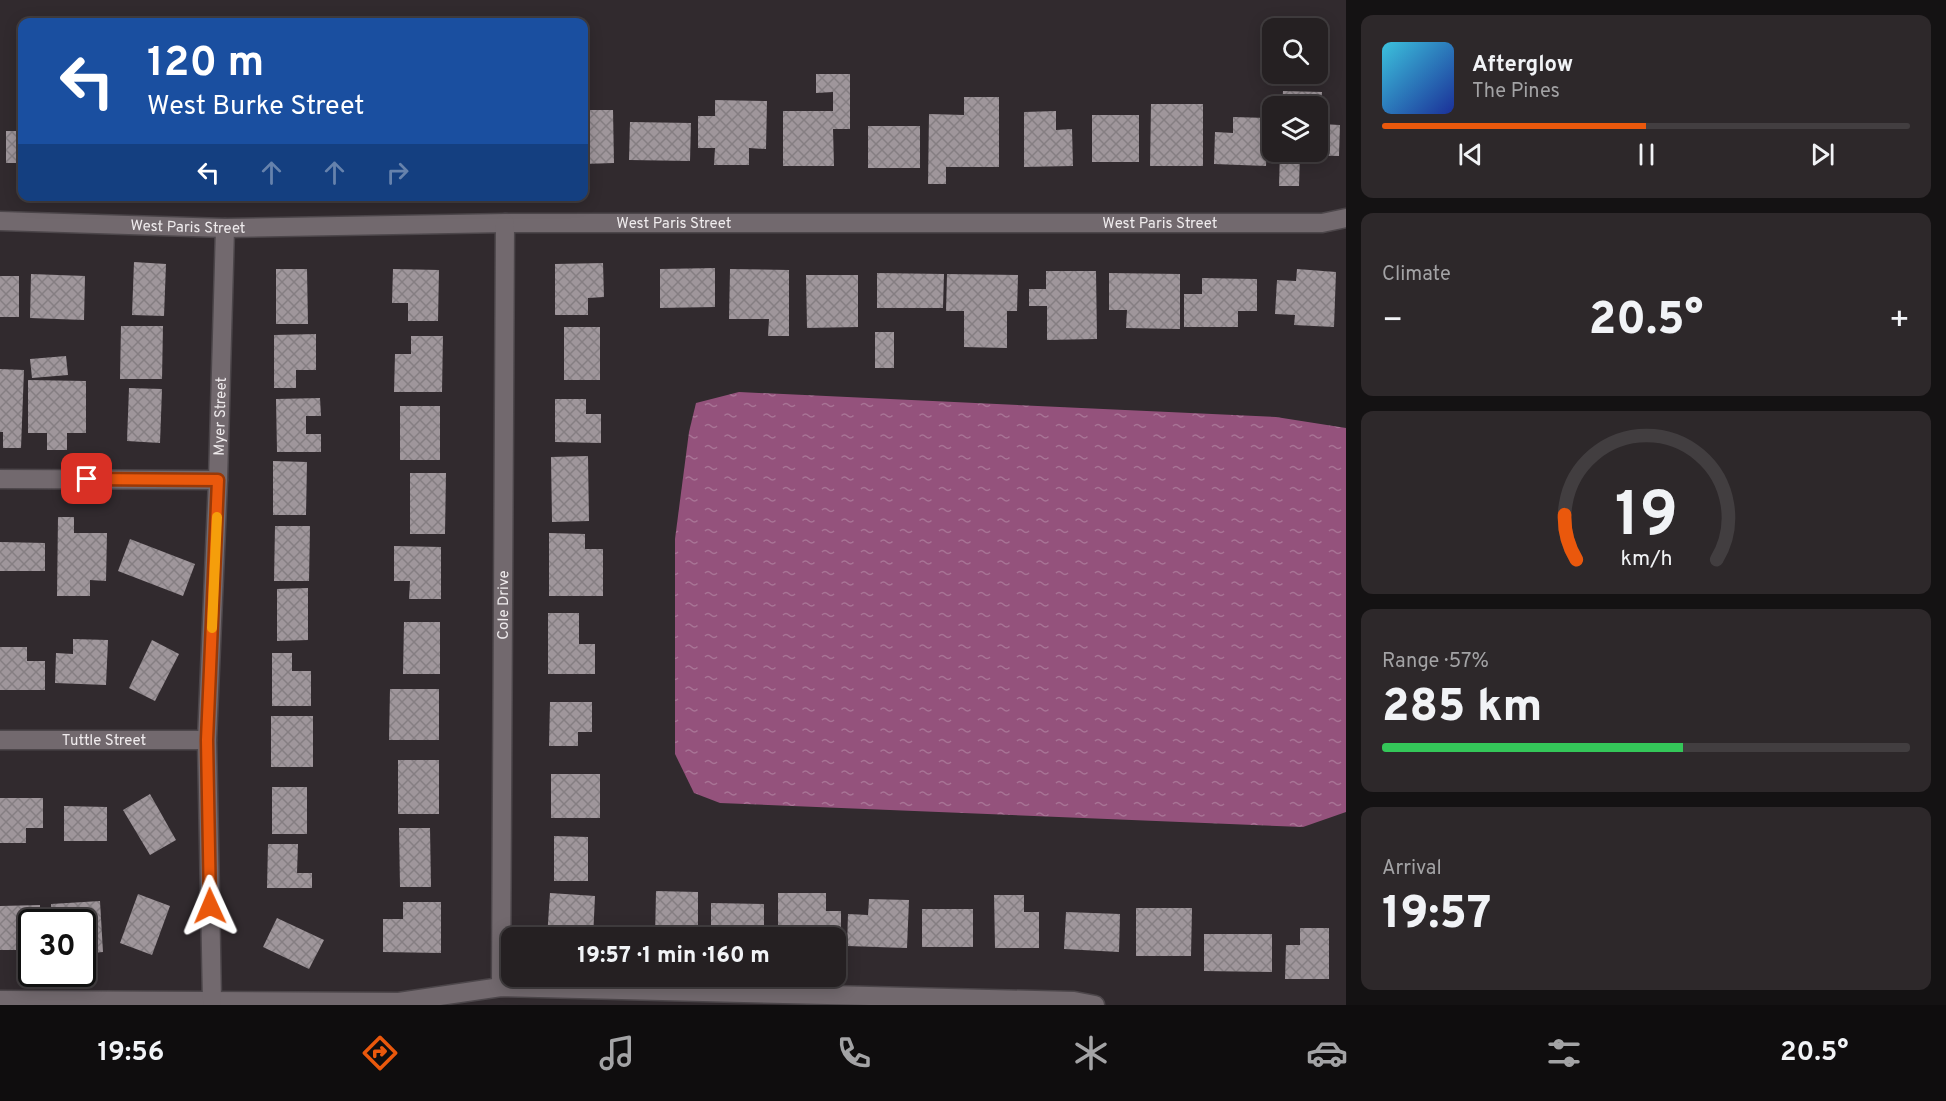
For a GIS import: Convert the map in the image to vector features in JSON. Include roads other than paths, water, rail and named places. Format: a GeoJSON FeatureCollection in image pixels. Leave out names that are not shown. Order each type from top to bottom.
{"type":"FeatureCollection","features":[{"type":"Feature","properties":{"kind":"street","name":"West Paris Street"},"geometry":{"type":"LineString","coordinates":[[0,221],[225,228],[505,223],[1322,223],[1346,218]]}},
{"type":"Feature","properties":{"kind":"street","name":"Cole Drive"},"geometry":{"type":"LineString","coordinates":[[501,927],[505,223]]}},
{"type":"Feature","properties":{"kind":"street","name":"Myer Street"},"geometry":{"type":"LineString","coordinates":[[212,1001],[207,740],[218,480],[225,228]]}},
{"type":"Feature","properties":{"kind":"street"},"geometry":{"type":"LineString","coordinates":[[0,479],[218,480]]}},
{"type":"Feature","properties":{"kind":"street","name":"Tuttle Street"},"geometry":{"type":"LineString","coordinates":[[0,740],[207,740]]}},
{"type":"Feature","properties":{"kind":"street"},"geometry":{"type":"LineString","coordinates":[[0,1000],[399,1002],[501,987],[1074,1001],[1095,1005]]}},
{"type":"Feature","properties":{"kind":"water"},"geometry":{"type":"Polygon","coordinates":[[[739,392],[1276,417],[1346,428],[1346,812],[1303,827],[720,803],[694,793],[675,754],[675,539],[689,432],[696,403],[739,392]]]}}]}
